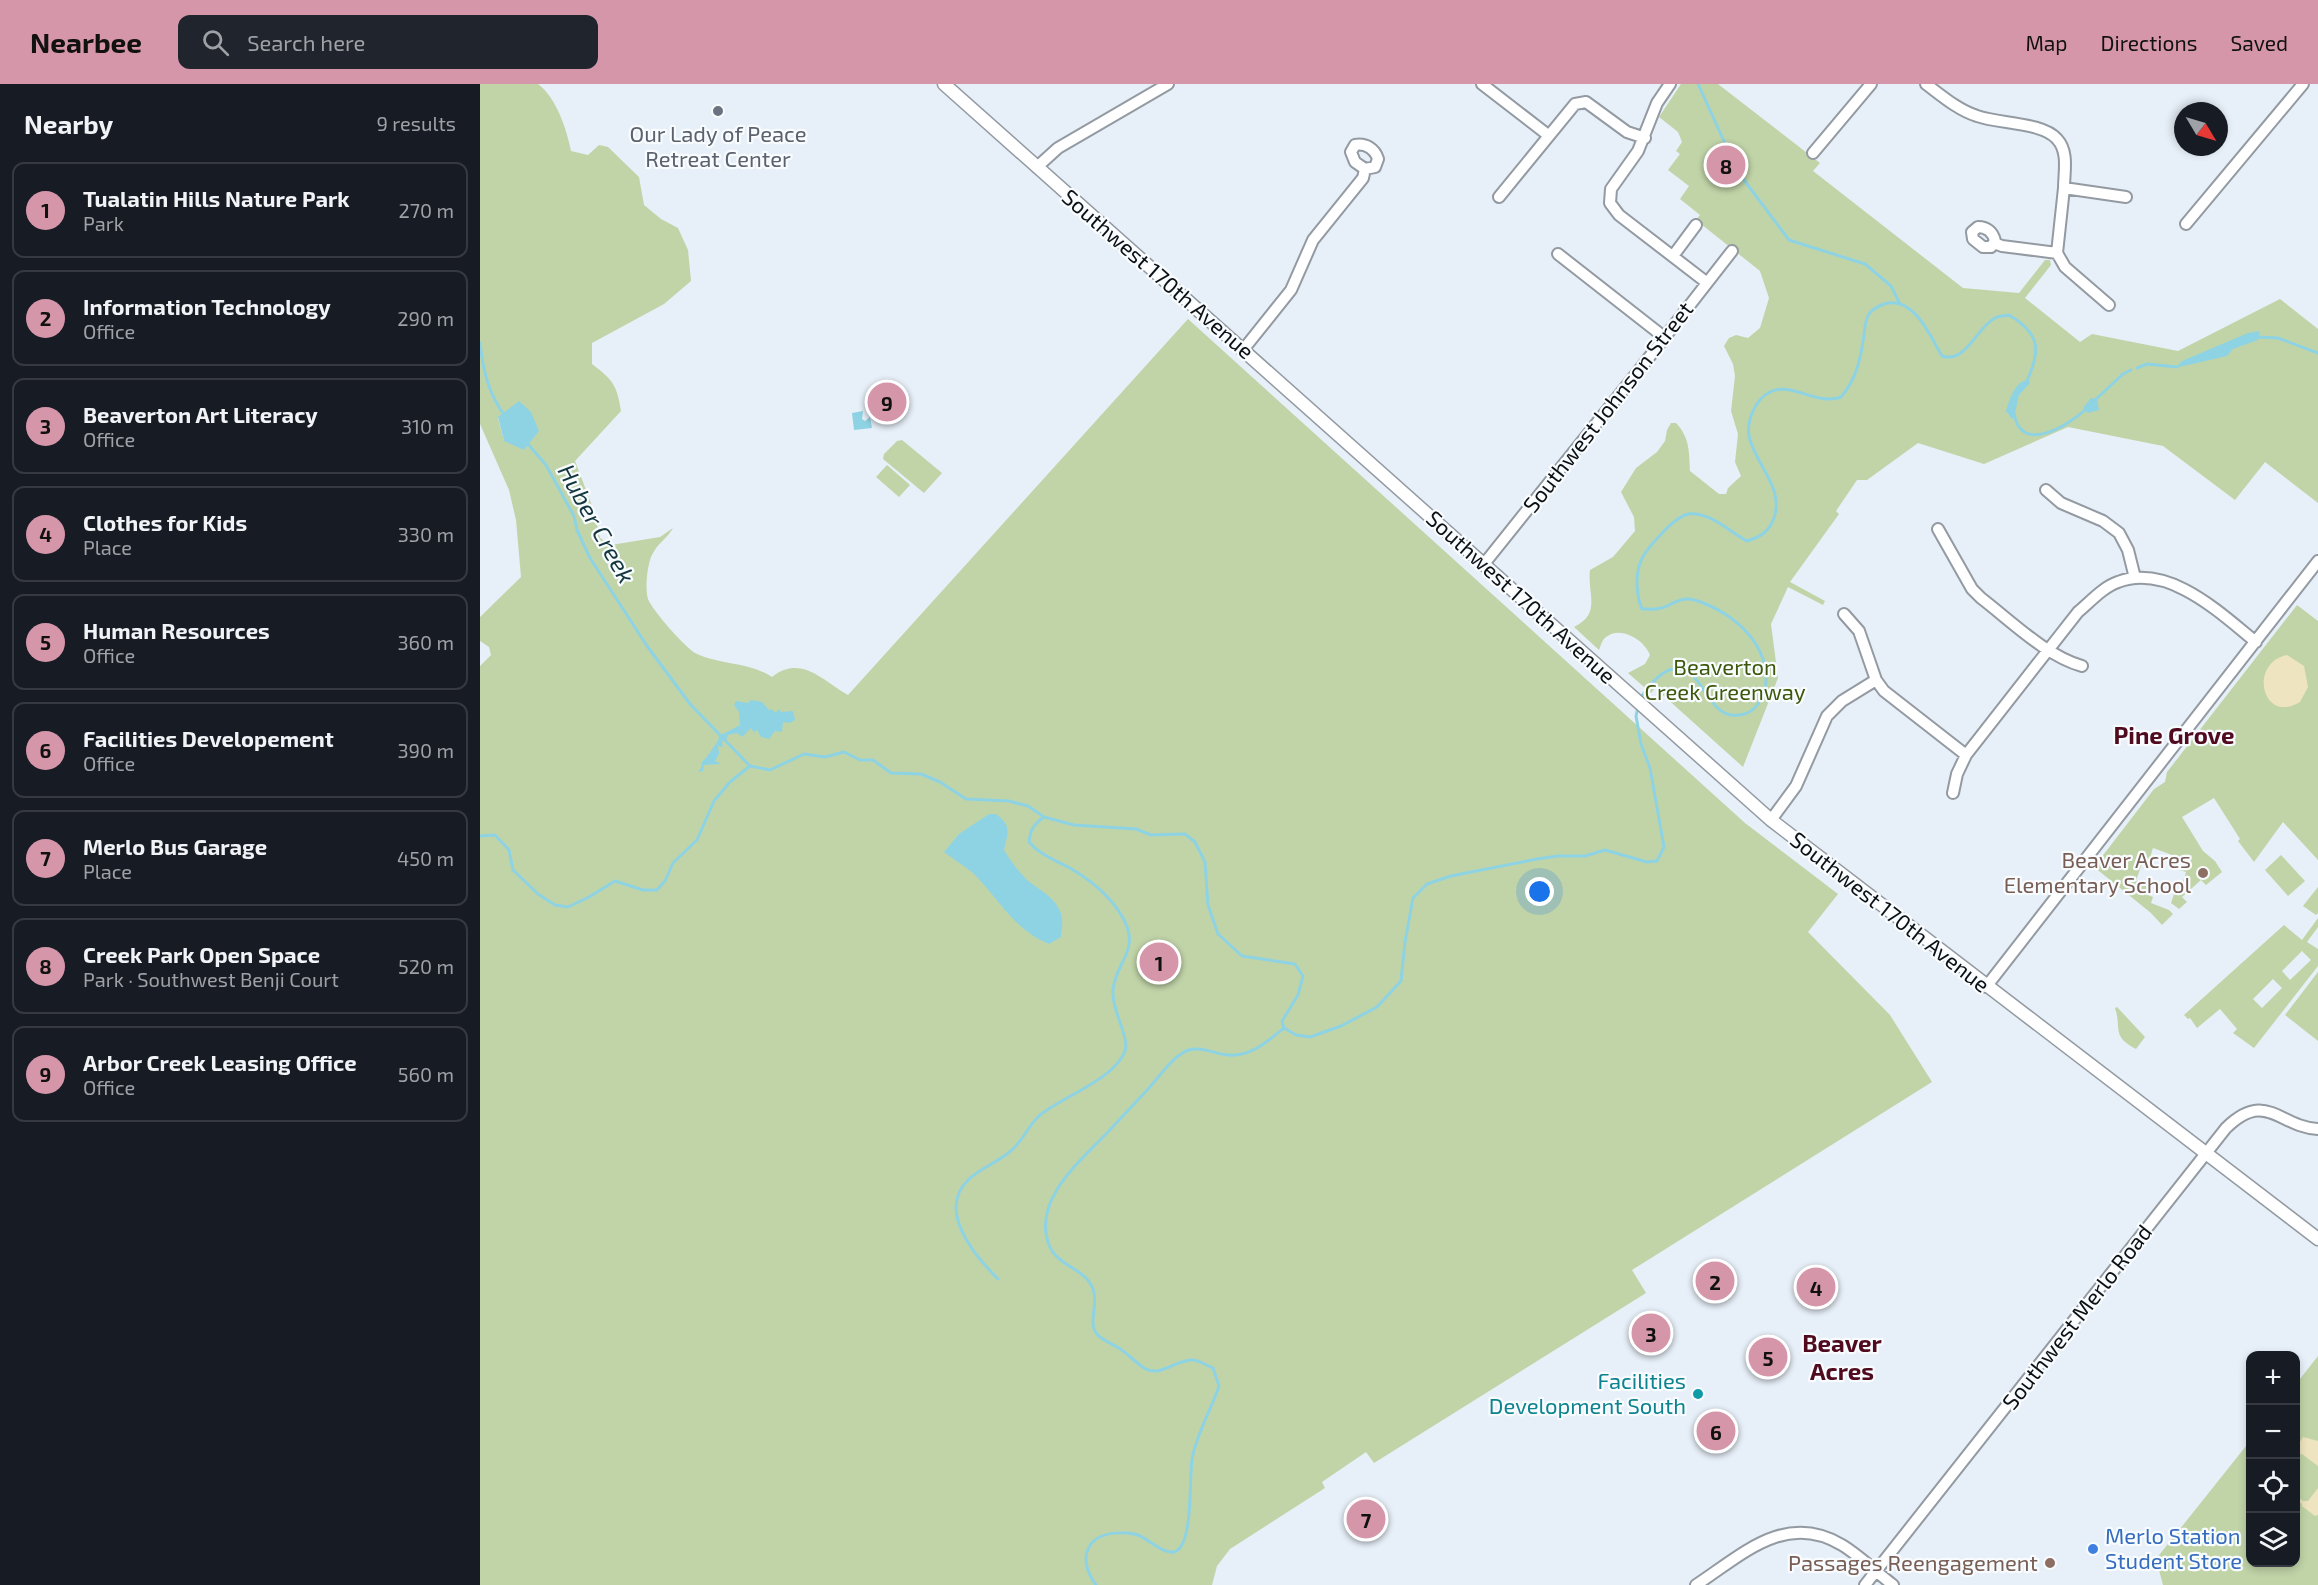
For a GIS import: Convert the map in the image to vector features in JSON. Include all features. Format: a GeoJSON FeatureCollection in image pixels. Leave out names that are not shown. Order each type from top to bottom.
{"type":"FeatureCollection","features":[{"type":"Feature","properties":{"kind":"main road","name":"Southwest 170th Avenue"},"geometry":{"type":"LineString","coordinates":[[944,84],[1771,820],[1986,987],[2318,1239]]}},
{"type":"Feature","properties":{"kind":"street"},"geometry":{"type":"LineString","coordinates":[[1037,167],[1058,148],[1168,84]]}},
{"type":"Feature","properties":{"kind":"street"},"geometry":{"type":"LineString","coordinates":[[1482,84],[1548,135]]}},
{"type":"Feature","properties":{"kind":"street"},"geometry":{"type":"LineString","coordinates":[[1670,84],[1657,102],[1645,138],[1638,151],[1611,189],[1610,203],[1619,216],[1706,282]]}},
{"type":"Feature","properties":{"kind":"street"},"geometry":{"type":"LineString","coordinates":[[1813,153],[1871,84]]}},
{"type":"Feature","properties":{"kind":"street"},"geometry":{"type":"LineString","coordinates":[[1926,84],[1962,110],[1988,119],[2045,130],[2058,139],[2065,154],[2057,253],[2065,267],[2109,305]]}},
{"type":"Feature","properties":{"kind":"street"},"geometry":{"type":"LineString","coordinates":[[2186,224],[2303,84]]}},
{"type":"Feature","properties":{"kind":"street"},"geometry":{"type":"LineString","coordinates":[[1498,197],[1571,107],[1581,102],[1590,104],[1627,132],[1645,138]]}},
{"type":"Feature","properties":{"kind":"street"},"geometry":{"type":"LineString","coordinates":[[1243,350],[1291,290],[1312,240],[1363,178],[1365,169]]}},
{"type":"Feature","properties":{"kind":"street"},"geometry":{"type":"LineString","coordinates":[[2064,188],[2126,197]]}},
{"type":"Feature","properties":{"kind":"street"},"geometry":{"type":"LineString","coordinates":[[1672,256],[1696,225]]}},
{"type":"Feature","properties":{"kind":"street"},"geometry":{"type":"LineString","coordinates":[[1995,243],[2002,246],[2057,253]]}},
{"type":"Feature","properties":{"kind":"street","name":"Southwest Johnson Street"},"geometry":{"type":"LineString","coordinates":[[1484,564],[1732,251]]}},
{"type":"Feature","properties":{"kind":"street"},"geometry":{"type":"LineString","coordinates":[[1558,254],[1664,337]]}},
{"type":"Feature","properties":{"kind":"street"},"geometry":{"type":"LineString","coordinates":[[2046,490],[2061,503],[2103,521],[2119,532],[2128,550],[2135,578]]}},
{"type":"Feature","properties":{"kind":"street"},"geometry":{"type":"LineString","coordinates":[[1938,529],[1972,589],[2066,662],[2082,666]]}},
{"type":"Feature","properties":{"kind":"street"},"geometry":{"type":"LineString","coordinates":[[1986,987],[2318,561]]}},
{"type":"Feature","properties":{"kind":"street"},"geometry":{"type":"LineString","coordinates":[[1953,793],[1957,774],[1966,756],[2078,612],[2097,595],[2117,582],[2135,578],[2180,586],[2203,600],[2256,642]]}},
{"type":"Feature","properties":{"kind":"street"},"geometry":{"type":"LineString","coordinates":[[1844,614],[1859,631],[1876,680],[1884,691],[1966,756]]}},
{"type":"Feature","properties":{"kind":"street"},"geometry":{"type":"LineString","coordinates":[[1771,820],[1796,786],[1827,716],[1842,701],[1876,680]]}},
{"type":"Feature","properties":{"kind":"street","name":"Southwest Merlo Road"},"geometry":{"type":"LineString","coordinates":[[1865,1585],[2235,1119],[2252,1111],[2273,1112],[2305,1127],[2318,1129]]}},
{"type":"Feature","properties":{"kind":"street"},"geometry":{"type":"LineString","coordinates":[[1696,1585],[1771,1538],[1797,1532],[1812,1534],[1839,1543],[1893,1585]]}},
{"type":"Feature","properties":{"kind":"green space"},"geometry":{"type":"Polygon","coordinates":[[[480,84],[538,84],[555,105],[564,124],[571,151],[588,155],[599,145],[608,147],[639,177],[644,205],[661,219],[678,228],[688,250],[691,281],[664,304],[592,343],[592,364],[613,384],[621,411],[575,461],[594,511],[600,538],[611,545],[660,537],[673,528],[651,557],[647,578],[648,599],[678,637],[692,651],[706,658],[754,669],[772,677],[793,668],[802,669],[821,677],[848,695],[1188,319],[1745,823],[1838,894],[1808,932],[1890,1015],[1932,1082],[1632,1270],[1646,1293],[1374,1463],[1366,1452],[1322,1482],[1325,1488],[1230,1549],[1217,1566],[1212,1585],[480,1585],[480,666],[491,655],[489,647],[480,641],[480,617],[521,577],[516,520],[509,490],[480,424],[480,84]],[[519,402],[498,418],[504,441],[519,402]]]}},
{"type":"Feature","properties":{"kind":"green space","name":"Beaverton Creek Greenway"},"geometry":{"type":"Polygon","coordinates":[[[1681,84],[1718,84],[1820,163],[1813,171],[1963,288],[2019,293],[2045,260],[2050,260],[2051,265],[2025,298],[2080,342],[2092,334],[2178,351],[2280,299],[2318,329],[2318,503],[2265,462],[2235,500],[2163,446],[2068,427],[1984,464],[1918,443],[1867,480],[1857,480],[1836,511],[1839,514],[1790,582],[1825,601],[1823,605],[1788,587],[1771,624],[1778,678],[1743,767],[1655,688],[1651,693],[1628,673],[1645,664],[1650,655],[1643,644],[1625,633],[1618,633],[1606,637],[1599,650],[1574,627],[1583,622],[1591,609],[1590,570],[1613,557],[1635,531],[1634,517],[1621,492],[1636,468],[1657,452],[1665,441],[1671,423],[1676,423],[1684,434],[1689,451],[1690,471],[1719,494],[1726,494],[1728,488],[1741,476],[1735,462],[1738,434],[1731,411],[1735,376],[1733,364],[1724,346],[1729,338],[1736,335],[1748,338],[1760,328],[1769,298],[1760,271],[1696,220],[1700,215],[1680,199],[1689,186],[1668,170],[1680,154],[1676,151],[1682,142],[1678,132],[1659,117],[1681,84]]]}},
{"type":"Feature","properties":{"kind":"green space"},"geometry":{"type":"Polygon","coordinates":[[[902,440],[942,473],[924,493],[883,459],[884,454],[897,441],[902,440]]]}},
{"type":"Feature","properties":{"kind":"green space"},"geometry":{"type":"Polygon","coordinates":[[[887,465],[910,485],[899,497],[876,477],[887,465]]]}},
{"type":"Feature","properties":{"kind":"green space"},"geometry":{"type":"Polygon","coordinates":[[[2297,605],[2318,621],[2318,860],[2283,822],[2254,862],[2238,841],[2240,839],[2214,798],[2182,817],[2203,851],[2215,861],[2222,872],[2206,885],[2201,880],[2182,897],[2187,902],[2179,909],[2171,903],[2174,894],[2179,895],[2186,872],[2180,870],[2183,859],[2153,848],[2149,861],[2143,860],[2136,881],[2151,886],[2148,895],[2153,897],[2151,903],[2173,914],[2162,925],[2151,913],[2094,867],[2154,789],[2165,782],[2167,772],[2297,605]]]}},
{"type":"Feature","properties":{"kind":"green space"},"geometry":{"type":"Polygon","coordinates":[[[2281,855],[2305,881],[2288,896],[2265,870],[2281,855]]]}},
{"type":"Feature","properties":{"kind":"green space"},"geometry":{"type":"Polygon","coordinates":[[[2318,887],[2318,913],[2316,915],[2303,906],[2318,887]]]}},
{"type":"Feature","properties":{"kind":"green space"},"geometry":{"type":"Polygon","coordinates":[[[2318,918],[2318,927],[2307,942],[2318,949],[2318,966],[2254,1048],[2233,1033],[2237,1029],[2220,1009],[2197,1028],[2190,1018],[2184,1015],[2284,925],[2302,940],[2318,918]],[[2302,951],[2282,971],[2290,980],[2311,960],[2302,951]],[[2273,979],[2253,999],[2262,1008],[2282,988],[2273,979]]]}},
{"type":"Feature","properties":{"kind":"green space"},"geometry":{"type":"Polygon","coordinates":[[[2318,972],[2318,1041],[2285,1015],[2318,972]]]}},
{"type":"Feature","properties":{"kind":"green space"},"geometry":{"type":"Polygon","coordinates":[[[2117,1007],[2145,1037],[2136,1049],[2120,1036],[2115,1008],[2117,1007]]]}},
{"type":"Feature","properties":{"kind":"green space"},"geometry":{"type":"Polygon","coordinates":[[[2318,1356],[2318,1585],[2163,1585],[2156,1559],[2246,1446],[2246,1567],[2300,1567],[2300,1379],[2318,1356]]]}},
{"type":"Feature","properties":{"kind":"sand"},"geometry":{"type":"Polygon","coordinates":[[[2287,655],[2304,666],[2308,687],[2300,702],[2287,707],[2276,705],[2269,699],[2264,679],[2267,669],[2275,660],[2287,655]]]}},
{"type":"Feature","properties":{"kind":"sand"},"geometry":{"type":"Polygon","coordinates":[[[2303,1437],[2318,1441],[2318,1466],[2300,1454],[2300,1442],[2303,1437]]]}},
{"type":"Feature","properties":{"kind":"sand"},"geometry":{"type":"Polygon","coordinates":[[[2318,1488],[2318,1515],[2315,1516],[2302,1506],[2300,1499],[2308,1501],[2318,1488]]]}},
{"type":"Feature","properties":{"kind":"water"},"geometry":{"type":"Polygon","coordinates":[[[2260,331],[2258,340],[2233,349],[2227,356],[2175,368],[2182,361],[2248,333],[2260,331]]]}},
{"type":"Feature","properties":{"kind":"water"},"geometry":{"type":"Polygon","coordinates":[[[2023,381],[2030,383],[2019,395],[2012,419],[2006,411],[2007,407],[2014,390],[2023,381]]]}},
{"type":"Feature","properties":{"kind":"water"},"geometry":{"type":"Polygon","coordinates":[[[2091,398],[2097,399],[2099,410],[2088,413],[2083,408],[2091,398]]]}},
{"type":"Feature","properties":{"kind":"water"},"geometry":{"type":"Polygon","coordinates":[[[519,401],[531,412],[539,431],[524,450],[504,441],[498,417],[519,401]]]}},
{"type":"Feature","properties":{"kind":"water"},"geometry":{"type":"Polygon","coordinates":[[[863,411],[862,419],[865,421],[870,417],[872,428],[854,430],[852,413],[863,411]]]}},
{"type":"Feature","properties":{"kind":"water"},"geometry":{"type":"Polygon","coordinates":[[[751,700],[762,702],[775,713],[778,710],[781,710],[780,712],[793,711],[795,720],[790,723],[783,722],[782,732],[775,731],[769,739],[761,737],[757,730],[754,732],[755,735],[751,728],[742,737],[737,733],[728,735],[726,740],[722,741],[723,747],[718,746],[719,754],[715,761],[720,763],[704,765],[703,771],[698,772],[702,766],[701,763],[718,741],[719,736],[740,725],[739,712],[734,705],[736,701],[748,703],[751,700]]]}},
{"type":"Feature","properties":{"kind":"water"},"geometry":{"type":"Polygon","coordinates":[[[989,814],[996,814],[1007,826],[1004,850],[1012,862],[1027,880],[1053,900],[1061,912],[1061,937],[1049,944],[1026,931],[974,874],[944,852],[959,834],[989,814]]]}},
{"type":"Feature","properties":{"kind":"waterway"},"geometry":{"type":"LineString","coordinates":[[1698,84],[1738,172],[1789,240],[1865,264],[1891,286],[1899,302]]}},
{"type":"Feature","properties":{"kind":"waterway"},"geometry":{"type":"LineString","coordinates":[[1640,698],[1666,671],[1679,668],[1692,675],[1716,707],[1731,715],[1742,715],[1750,711],[1762,697],[1765,688],[1765,668],[1760,652],[1748,633],[1717,609],[1691,599],[1680,600],[1659,609],[1642,609],[1637,577],[1641,561],[1653,543],[1675,520],[1685,515],[1704,516],[1747,541],[1760,536],[1770,527],[1774,518],[1776,497],[1749,434],[1752,413],[1764,396],[1778,389],[1786,389],[1822,398],[1841,397],[1856,371],[1867,317],[1874,309],[1884,304],[1895,303],[1912,311],[1920,319],[1942,356],[1950,357],[1964,350],[1996,317],[2009,315],[2027,329],[2035,344],[2034,362],[2026,383]]}},
{"type":"Feature","properties":{"kind":"waterway"},"geometry":{"type":"LineString","coordinates":[[2256,337],[2278,338],[2318,353]]}},
{"type":"Feature","properties":{"kind":"waterway","name":"Huber Creek"},"geometry":{"type":"LineString","coordinates":[[480,343],[487,381],[494,399],[505,416]]}},
{"type":"Feature","properties":{"kind":"waterway"},"geometry":{"type":"LineString","coordinates":[[2137,368],[2147,364],[2177,367]]}},
{"type":"Feature","properties":{"kind":"waterway"},"geometry":{"type":"LineString","coordinates":[[2095,400],[2123,374],[2131,370]]}},
{"type":"Feature","properties":{"kind":"waterway"},"geometry":{"type":"LineString","coordinates":[[2014,413],[2018,426],[2025,432],[2035,435],[2057,429],[2086,409]]}},
{"type":"Feature","properties":{"kind":"waterway","name":"Huber Creek"},"geometry":{"type":"LineString","coordinates":[[528,444],[546,465],[574,516],[577,530],[590,558],[647,646],[690,704],[750,766]]}},
{"type":"Feature","properties":{"kind":"waterway"},"geometry":{"type":"LineString","coordinates":[[750,766],[770,770],[804,754],[825,757],[844,752],[860,760],[873,760],[891,773],[921,774],[940,782],[966,799],[1009,801],[1028,806],[1044,817],[1074,825],[1136,829],[1151,835],[1185,834],[1195,842],[1205,862],[1208,905],[1218,934],[1242,956],[1295,964],[1303,976],[1298,995],[1282,1021],[1284,1028],[1296,1035],[1310,1037],[1341,1026],[1377,1007],[1401,981],[1413,898],[1427,884],[1451,876],[1537,859],[1585,856],[1605,850],[1647,862],[1657,861],[1664,847],[1650,768],[1641,744],[1636,716],[1638,707]]}},
{"type":"Feature","properties":{"kind":"waterway"},"geometry":{"type":"LineString","coordinates":[[480,836],[495,835],[509,850],[513,870],[538,894],[555,905],[568,907],[615,881],[643,890],[657,890],[665,881],[673,863],[697,840],[714,801],[730,782],[750,766]]}},
{"type":"Feature","properties":{"kind":"waterway"},"geometry":{"type":"LineString","coordinates":[[998,1279],[979,1258],[962,1232],[957,1218],[956,1204],[960,1191],[973,1175],[1012,1150],[1039,1116],[1110,1071],[1119,1061],[1126,1045],[1113,998],[1113,990],[1128,949],[1129,932],[1109,898],[1086,879],[1043,854],[1029,842],[1033,828],[1044,817]]}},
{"type":"Feature","properties":{"kind":"waterway"},"geometry":{"type":"LineString","coordinates":[[1096,1585],[1086,1564],[1086,1555],[1094,1541],[1102,1536],[1112,1533],[1138,1535],[1170,1552],[1179,1549],[1187,1532],[1194,1449],[1219,1386],[1213,1368],[1202,1363],[1194,1360],[1186,1361],[1162,1370],[1150,1371],[1098,1335],[1093,1326],[1095,1301],[1093,1289],[1084,1276],[1058,1258],[1049,1245],[1045,1229],[1052,1198],[1072,1170],[1169,1064],[1184,1052],[1195,1049],[1236,1055],[1252,1051],[1284,1028]]}},
{"type":"Feature","properties":{"kind":"place","name":"Our Lady of Peace Retreat Center"},"geometry":{"type":"Point","coordinates":[718,111]}},
{"type":"Feature","properties":{"kind":"place","name":"Creek Park Open Space"},"geometry":{"type":"Point","coordinates":[1726,165]}},
{"type":"Feature","properties":{"kind":"place","name":"Arbor Creek Leasing Office"},"geometry":{"type":"Point","coordinates":[887,402]}},
{"type":"Feature","properties":{"kind":"place","name":"Beaver Acres Elementary School"},"geometry":{"type":"Point","coordinates":[2203,873]}},
{"type":"Feature","properties":{"kind":"place","name":"Tualatin Hills Nature Park"},"geometry":{"type":"Point","coordinates":[1159,962]}},
{"type":"Feature","properties":{"kind":"place","name":"Information Technology"},"geometry":{"type":"Point","coordinates":[1715,1281]}},
{"type":"Feature","properties":{"kind":"place","name":"Clothes for Kids"},"geometry":{"type":"Point","coordinates":[1816,1287]}},
{"type":"Feature","properties":{"kind":"place","name":"Beaverton Art Literacy"},"geometry":{"type":"Point","coordinates":[1651,1333]}},
{"type":"Feature","properties":{"kind":"place","name":"Human Resources"},"geometry":{"type":"Point","coordinates":[1768,1357]}},
{"type":"Feature","properties":{"kind":"place","name":"Facilities Development South"},"geometry":{"type":"Point","coordinates":[1698,1394]}},
{"type":"Feature","properties":{"kind":"place","name":"Facilities Developement"},"geometry":{"type":"Point","coordinates":[1716,1431]}},
{"type":"Feature","properties":{"kind":"place","name":"Merlo Bus Garage"},"geometry":{"type":"Point","coordinates":[1366,1519]}},
{"type":"Feature","properties":{"kind":"place","name":"Merlo Station Student Store"},"geometry":{"type":"Point","coordinates":[2093,1549]}},
{"type":"Feature","properties":{"kind":"place","name":"Passages Reengagement"},"geometry":{"type":"Point","coordinates":[2050,1563]}},
{"type":"Feature","properties":{"kind":"district","name":"Pine Grove"},"geometry":{"type":"Point","coordinates":[2174,736]}},
{"type":"Feature","properties":{"kind":"district","name":"Beaver Acres"},"geometry":{"type":"Point","coordinates":[1842,1358]}}]}
